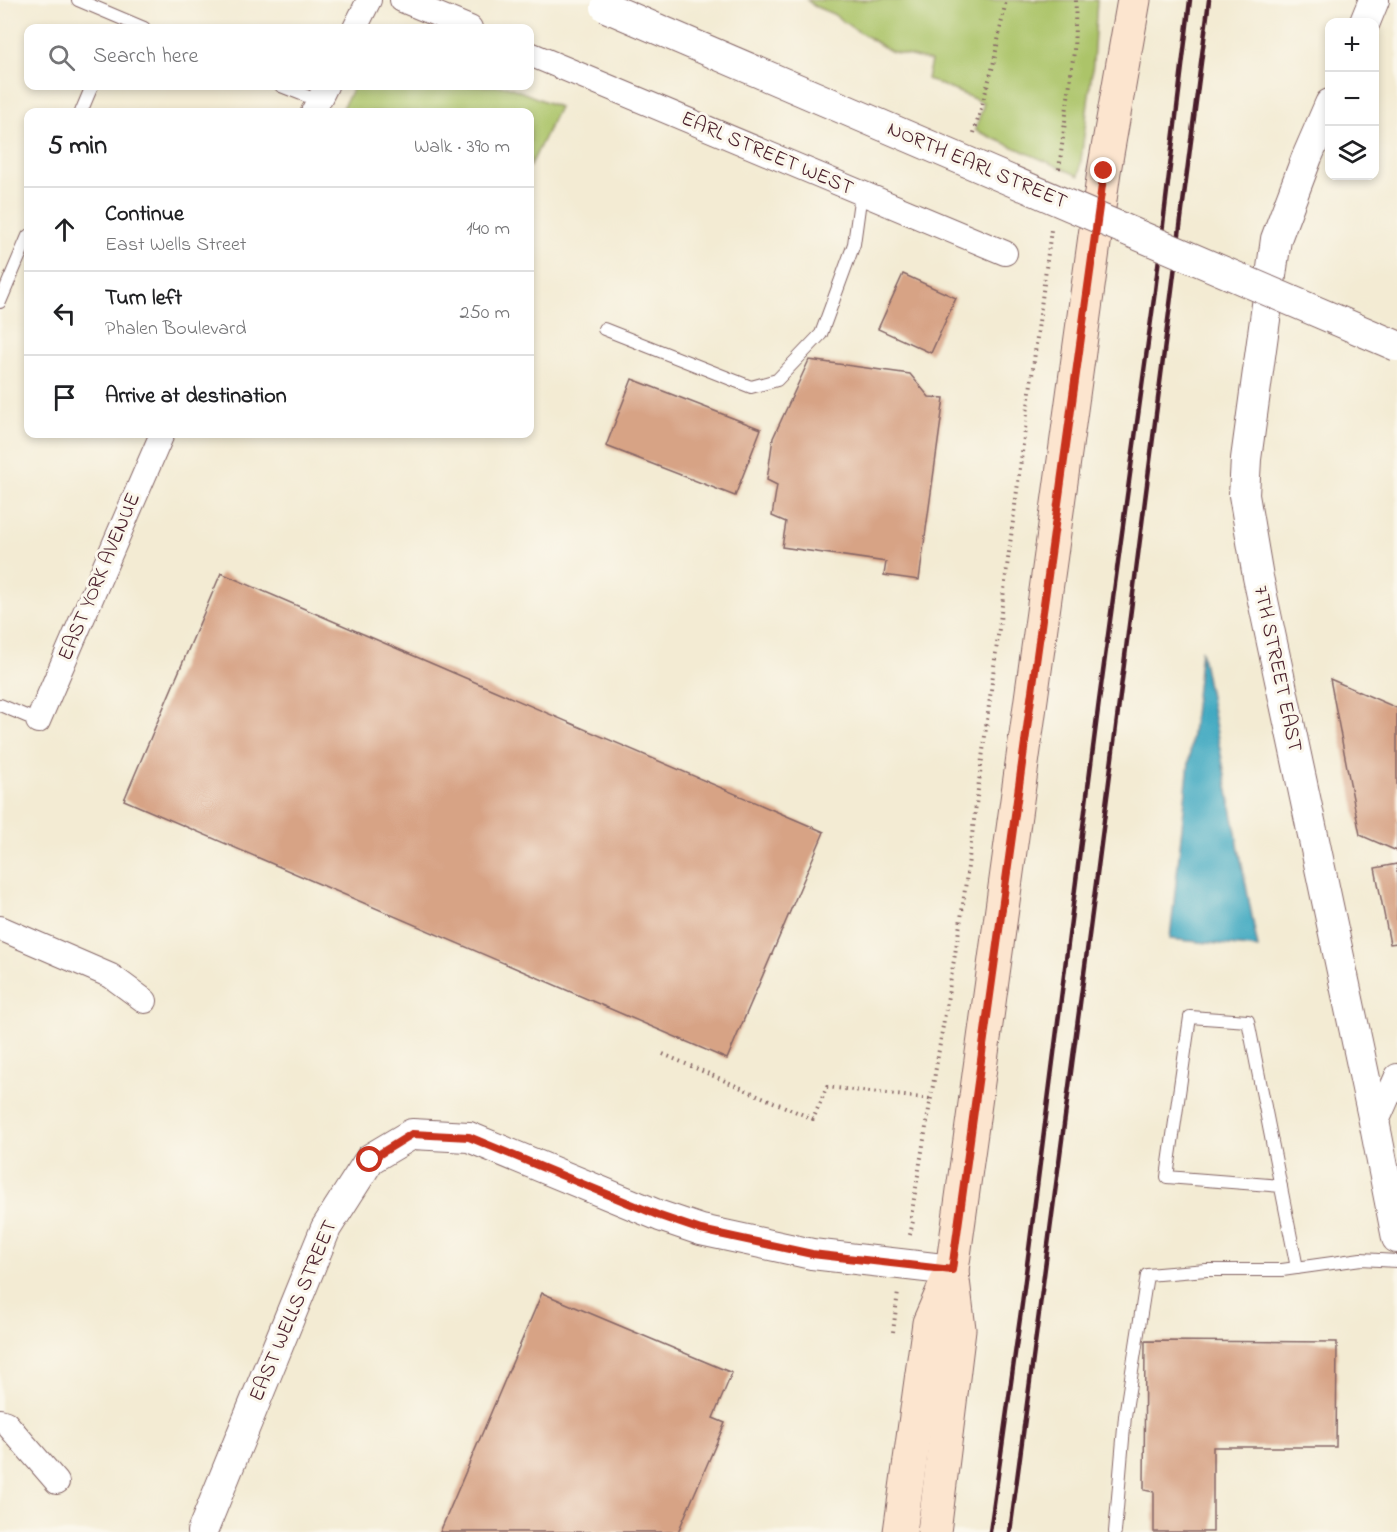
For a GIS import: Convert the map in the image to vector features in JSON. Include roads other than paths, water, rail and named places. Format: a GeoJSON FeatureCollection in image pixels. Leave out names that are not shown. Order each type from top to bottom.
{"type":"FeatureCollection","features":[{"type":"Feature","properties":{"kind":"main road"},"geometry":{"type":"LineString","coordinates":[[1104,171],[1115,0]]}},
{"type":"Feature","properties":{"kind":"main road"},"geometry":{"type":"LineString","coordinates":[[934,1532],[959,1329],[952,1270],[1104,171],[1134,0]]}},
{"type":"Feature","properties":{"kind":"main road"},"geometry":{"type":"LineString","coordinates":[[900,1532],[929,1323],[952,1270]]}},
{"type":"Feature","properties":{"kind":"street"},"geometry":{"type":"LineString","coordinates":[[357,24],[369,0]]}},
{"type":"Feature","properties":{"kind":"street"},"geometry":{"type":"LineString","coordinates":[[402,0],[460,24]]}},
{"type":"Feature","properties":{"kind":"street"},"geometry":{"type":"LineString","coordinates":[[1367,18],[1374,0]]}},
{"type":"Feature","properties":{"kind":"street","name":"NORTH EARL STREET"},"geometry":{"type":"LineString","coordinates":[[598,4],[1397,345]]}},
{"type":"Feature","properties":{"kind":"street","name":"EARL STREET WEST"},"geometry":{"type":"LineString","coordinates":[[534,56],[1005,253]]}},
{"type":"Feature","properties":{"kind":"street","name":"7TH STREET EAST"},"geometry":{"type":"LineString","coordinates":[[1325,114],[1276,239],[1246,459],[1244,495],[1257,577],[1397,1238]]}},
{"type":"Feature","properties":{"kind":"street","name":"EAST YORK AVENUE"},"geometry":{"type":"LineString","coordinates":[[38,721],[160,438]]}},
{"type":"Feature","properties":{"kind":"street"},"geometry":{"type":"LineString","coordinates":[[0,928],[111,976],[145,1001]]}},
{"type":"Feature","properties":{"kind":"street"},"geometry":{"type":"LineString","coordinates":[[1375,1126],[1397,1076]]}},
{"type":"Feature","properties":{"kind":"street","name":"EAST WELLS STREET"},"geometry":{"type":"LineString","coordinates":[[202,1532],[326,1228],[370,1160],[412,1134],[469,1137],[660,1216],[701,1230],[812,1254],[952,1270]]}},
{"type":"Feature","properties":{"kind":"street"},"geometry":{"type":"LineString","coordinates":[[0,1421],[6,1424],[57,1482]]}},
{"type":"Feature","properties":{"kind":"lane"},"geometry":{"type":"LineString","coordinates":[[78,0],[119,24]]}},
{"type":"Feature","properties":{"kind":"lane"},"geometry":{"type":"LineString","coordinates":[[83,108],[91,90]]}},
{"type":"Feature","properties":{"kind":"lane"},"geometry":{"type":"LineString","coordinates":[[292,90],[319,100]]}},
{"type":"Feature","properties":{"kind":"lane"},"geometry":{"type":"LineString","coordinates":[[604,329],[751,387],[777,380],[821,334],[854,244],[861,193]]}},
{"type":"Feature","properties":{"kind":"lane"},"geometry":{"type":"LineString","coordinates":[[0,303],[24,246]]}},
{"type":"Feature","properties":{"kind":"lane"},"geometry":{"type":"LineString","coordinates":[[0,705],[38,721]]}},
{"type":"Feature","properties":{"kind":"lane"},"geometry":{"type":"LineString","coordinates":[[1281,1186],[1167,1177],[1190,1017],[1248,1022],[1281,1186],[1297,1268]]}},
{"type":"Feature","properties":{"kind":"lane"},"geometry":{"type":"LineString","coordinates":[[1115,1532],[1125,1416],[1147,1275],[1206,1270],[1297,1268],[1361,1259],[1397,1261]]}},
{"type":"Feature","properties":{"kind":"water"},"geometry":{"type":"Polygon","coordinates":[[[1201,650],[1258,948],[1170,939],[1201,650]]]}},
{"type":"Feature","properties":{"kind":"railway"},"geometry":{"type":"LineString","coordinates":[[990,1532],[1155,291],[1190,0]]}},
{"type":"Feature","properties":{"kind":"railway"},"geometry":{"type":"LineString","coordinates":[[1010,1532],[1209,0]]}}]}
